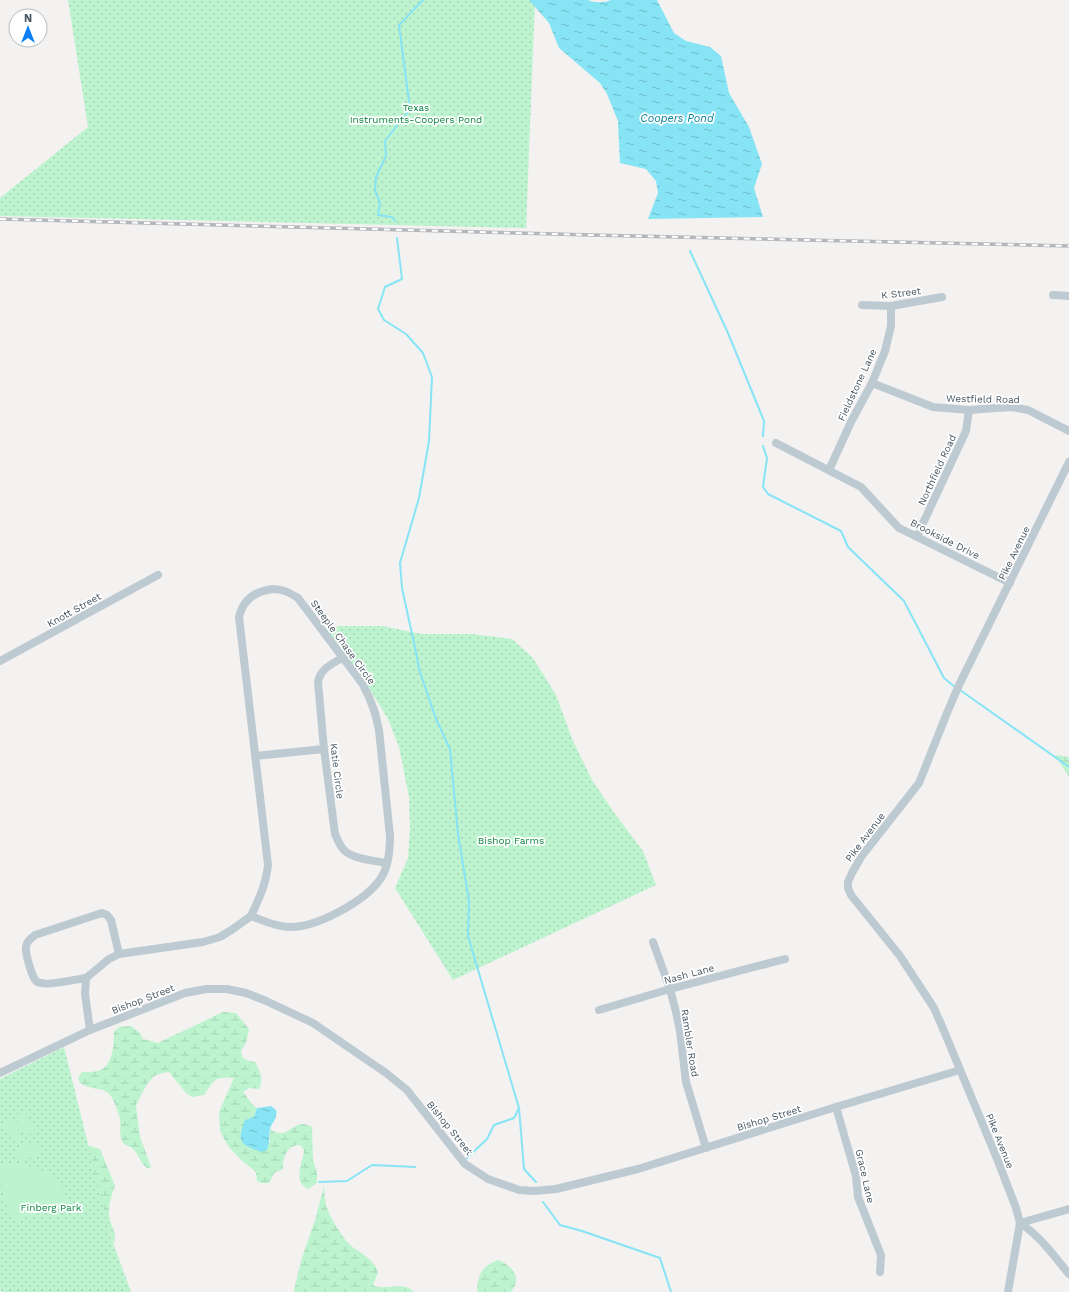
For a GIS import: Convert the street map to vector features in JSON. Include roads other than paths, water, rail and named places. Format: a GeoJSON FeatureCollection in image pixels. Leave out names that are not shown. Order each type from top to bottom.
{"type":"FeatureCollection","features":[{"type":"Feature","properties":{"kind":"street"},"geometry":{"type":"LineString","coordinates":[[1053,295],[1069,296]]}},
{"type":"Feature","properties":{"kind":"street","name":"K Street"},"geometry":{"type":"LineString","coordinates":[[862,306],[890,306],[942,297]]}},
{"type":"Feature","properties":{"kind":"street","name":"Fieldstone Lane"},"geometry":{"type":"LineString","coordinates":[[829,470],[851,422],[872,382],[885,351],[891,326],[890,306]]}},
{"type":"Feature","properties":{"kind":"street","name":"Westfield Road"},"geometry":{"type":"LineString","coordinates":[[872,382],[933,407],[969,410],[1011,407],[1028,410],[1069,431]]}},
{"type":"Feature","properties":{"kind":"street","name":"Northfield Road"},"geometry":{"type":"LineString","coordinates":[[917,536],[966,431],[969,410]]}},
{"type":"Feature","properties":{"kind":"street","name":"Brookside Drive"},"geometry":{"type":"LineString","coordinates":[[776,443],[861,487],[899,528],[1010,583]]}},
{"type":"Feature","properties":{"kind":"street","name":"Pike Avenue"},"geometry":{"type":"LineString","coordinates":[[1008,1292],[1020,1223],[1016,1208],[998,1161],[934,1008],[900,956],[852,895],[848,888],[848,882],[861,857],[919,783],[944,719],[958,689],[1069,462]]}},
{"type":"Feature","properties":{"kind":"street","name":"Knott Street"},"geometry":{"type":"LineString","coordinates":[[0,662],[158,575]]}},
{"type":"Feature","properties":{"kind":"street","name":"Steeple Chase Circle"},"geometry":{"type":"LineString","coordinates":[[86,978],[109,959],[119,954],[203,942],[220,937],[250,916],[260,896],[267,879],[268,865],[239,617],[241,608],[256,594],[264,590],[279,589],[289,592],[298,598],[308,610],[342,658],[362,683],[369,697],[379,730],[390,845],[387,863],[381,878],[370,891],[356,902],[316,923],[302,927],[287,928],[250,916]]}},
{"type":"Feature","properties":{"kind":"street","name":"Katie Circle"},"geometry":{"type":"LineString","coordinates":[[342,658],[331,664],[322,672],[319,676],[318,682],[324,749],[335,834],[339,845],[345,852],[354,856],[387,863]]}},
{"type":"Feature","properties":{"kind":"street"},"geometry":{"type":"LineString","coordinates":[[255,756],[324,749]]}},
{"type":"Feature","properties":{"kind":"street"},"geometry":{"type":"LineString","coordinates":[[90,1030],[85,994],[86,978],[49,984],[42,984],[36,981],[27,956],[26,947],[28,940],[35,935],[102,913],[107,915],[111,920],[119,954]]}},
{"type":"Feature","properties":{"kind":"street","name":"Rambler Road"},"geometry":{"type":"LineString","coordinates":[[653,942],[670,989],[680,1031],[686,1082],[706,1148]]}},
{"type":"Feature","properties":{"kind":"street","name":"Nash Lane"},"geometry":{"type":"LineString","coordinates":[[599,1010],[670,989],[785,959]]}},
{"type":"Feature","properties":{"kind":"street","name":"Bishop Street"},"geometry":{"type":"LineString","coordinates":[[0,1073],[90,1030],[185,993],[206,989],[227,989],[246,993],[313,1023],[386,1073],[407,1090],[465,1164],[488,1179],[519,1190],[534,1191],[556,1189],[638,1169],[960,1070]]}},
{"type":"Feature","properties":{"kind":"street","name":"Grace Lane"},"geometry":{"type":"LineString","coordinates":[[836,1107],[856,1176],[858,1197],[881,1255],[880,1272]]}},
{"type":"Feature","properties":{"kind":"street"},"geometry":{"type":"LineString","coordinates":[[1020,1223],[1069,1209]]}},
{"type":"Feature","properties":{"kind":"street"},"geometry":{"type":"LineString","coordinates":[[1020,1223],[1035,1234],[1069,1274]]}},
{"type":"Feature","properties":{"kind":"water","name":"Coopers Pond"},"geometry":{"type":"Polygon","coordinates":[[[529,0],[588,0],[594,2],[605,2],[611,0],[657,0],[674,33],[686,41],[710,47],[721,56],[729,93],[749,127],[762,164],[754,188],[763,217],[648,219],[658,193],[656,181],[646,169],[620,163],[618,121],[607,94],[600,83],[559,48],[549,23],[529,0]]]}},
{"type":"Feature","properties":{"kind":"water"},"geometry":{"type":"Polygon","coordinates":[[[271,1106],[276,1110],[276,1118],[270,1129],[267,1150],[261,1152],[244,1144],[241,1138],[241,1133],[245,1120],[254,1117],[257,1108],[271,1106]]]}},
{"type":"Feature","properties":{"kind":"waterway"},"geometry":{"type":"LineString","coordinates":[[395,221],[392,217],[378,215],[380,203],[375,190],[376,177],[386,156],[385,141],[410,109],[399,25],[423,0]]}},
{"type":"Feature","properties":{"kind":"waterway"},"geometry":{"type":"LineString","coordinates":[[397,238],[402,279],[385,287],[378,309],[384,320],[406,334],[423,353],[432,377],[429,441],[419,498],[400,563],[402,588],[419,669],[436,719],[450,749],[458,834],[469,901],[468,936],[519,1108],[524,1169],[536,1182]]}},
{"type":"Feature","properties":{"kind":"waterway"},"geometry":{"type":"LineString","coordinates":[[690,251],[728,333],[764,421],[763,436]]}},
{"type":"Feature","properties":{"kind":"waterway"},"geometry":{"type":"LineString","coordinates":[[763,446],[767,458],[763,487],[768,494],[841,531],[848,547],[904,601],[944,678],[956,688]]}},
{"type":"Feature","properties":{"kind":"waterway"},"geometry":{"type":"LineString","coordinates":[[960,690],[1069,767]]}},
{"type":"Feature","properties":{"kind":"waterway"},"geometry":{"type":"LineString","coordinates":[[467,1158],[487,1139],[494,1125],[514,1118],[519,1108]]}},
{"type":"Feature","properties":{"kind":"waterway"},"geometry":{"type":"LineString","coordinates":[[319,1182],[347,1181],[372,1165],[415,1167]]}},
{"type":"Feature","properties":{"kind":"waterway"},"geometry":{"type":"LineString","coordinates":[[543,1202],[560,1225],[660,1258],[671,1292]]}},
{"type":"Feature","properties":{"kind":"railway"},"geometry":{"type":"LineString","coordinates":[[0,219],[1069,246]]}},
{"type":"Feature","properties":{"kind":"park label","name":"Texas Instruments-Coopers Pond"},"geometry":{"type":"Point","coordinates":[416,112]}},
{"type":"Feature","properties":{"kind":"park label","name":"Bishop Farms"},"geometry":{"type":"Point","coordinates":[511,840]}},
{"type":"Feature","properties":{"kind":"park label","name":"Finberg Park"},"geometry":{"type":"Point","coordinates":[51,1207]}}]}
